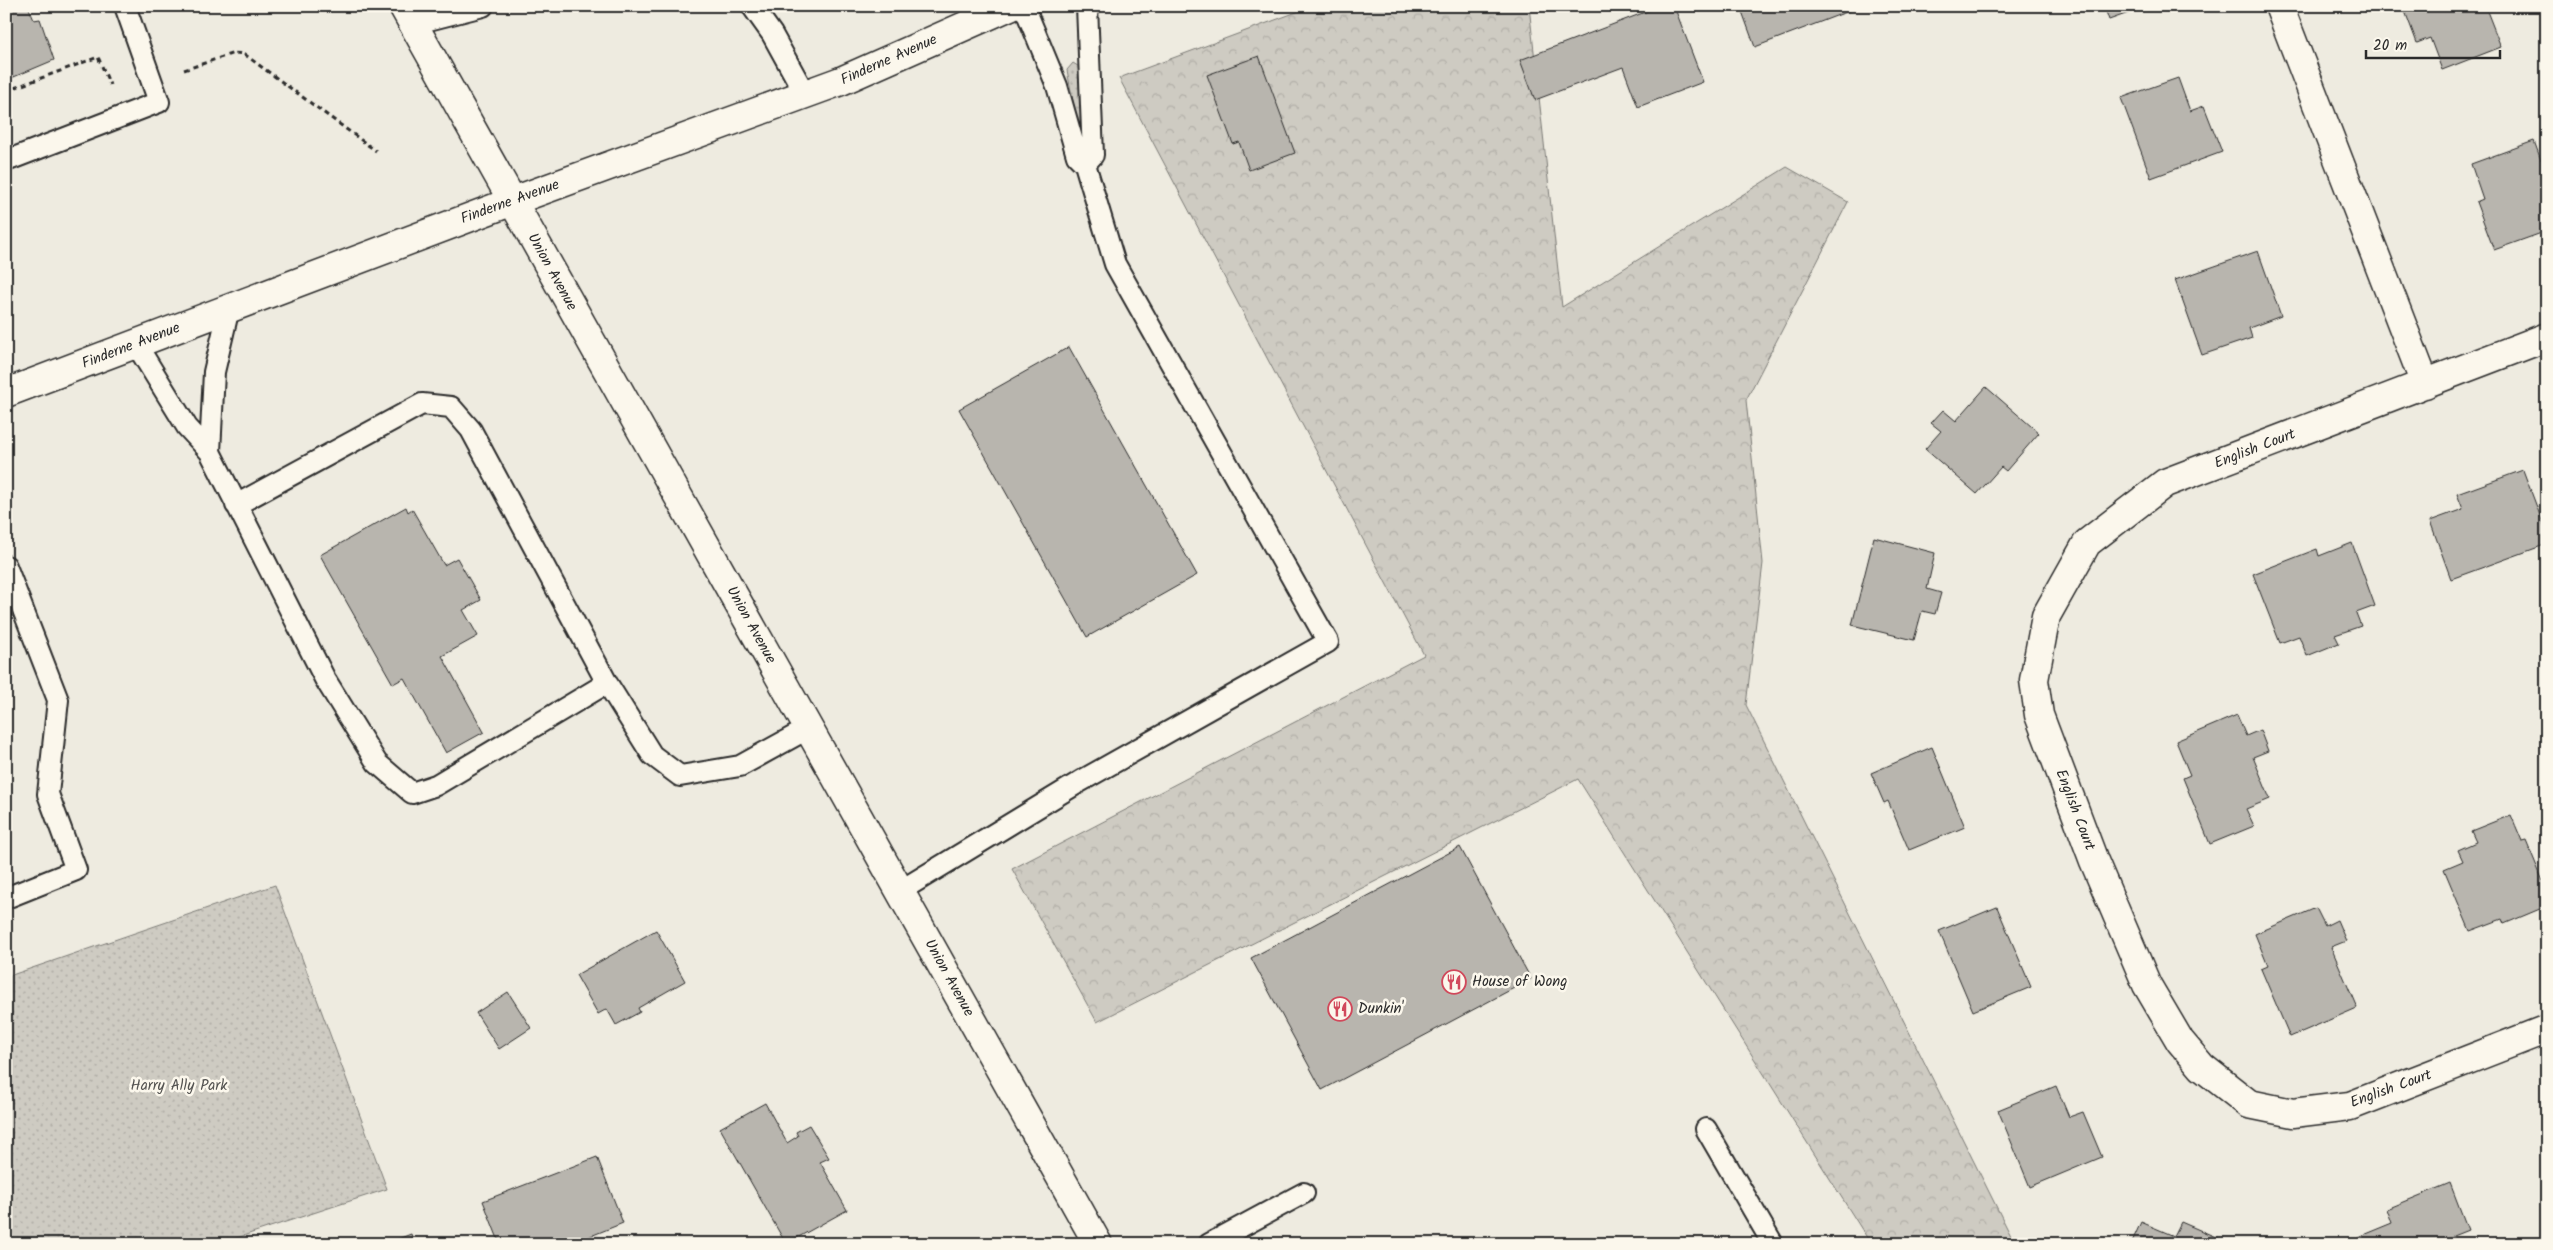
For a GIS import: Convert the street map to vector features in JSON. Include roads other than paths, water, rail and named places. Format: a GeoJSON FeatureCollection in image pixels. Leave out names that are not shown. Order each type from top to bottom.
{"type":"FeatureCollection","features":[{"type":"Feature","properties":{"kind":"street","name":"Finderne Avenue"},"geometry":{"type":"LineString","coordinates":[[6,393],[513,201],[841,81],[1010,6]]}},
{"type":"Feature","properties":{"kind":"street"},"geometry":{"type":"LineString","coordinates":[[2279,6],[2425,384]]}},
{"type":"Feature","properties":{"kind":"street","name":"Union Avenue"},"geometry":{"type":"LineString","coordinates":[[408,15],[1098,1244]]}},
{"type":"Feature","properties":{"kind":"street","name":"English Court"},"geometry":{"type":"LineString","coordinates":[[2545,1038],[2350,1106],[2293,1113],[2249,1104],[2202,1067],[2180,1041],[2147,985],[2094,861],[2039,715],[2034,680],[2046,616],[2087,543],[2165,483],[2547,337]]}},
{"type":"Feature","properties":{"kind":"lane"},"geometry":{"type":"LineString","coordinates":[[6,161],[159,102],[125,6]]}},
{"type":"Feature","properties":{"kind":"lane"},"geometry":{"type":"LineString","coordinates":[[408,15],[483,6]]}},
{"type":"Feature","properties":{"kind":"lane"},"geometry":{"type":"LineString","coordinates":[[752,6],[772,34],[805,94]]}},
{"type":"Feature","properties":{"kind":"lane"},"geometry":{"type":"LineString","coordinates":[[900,891],[1081,781],[1328,642],[1115,264],[1085,164],[1077,156],[1057,86],[1024,6]]}},
{"type":"Feature","properties":{"kind":"lane"},"geometry":{"type":"LineString","coordinates":[[1085,164],[1093,155],[1087,6]]}},
{"type":"Feature","properties":{"kind":"lane"},"geometry":{"type":"LineString","coordinates":[[210,452],[214,372],[229,308]]}},
{"type":"Feature","properties":{"kind":"lane"},"geometry":{"type":"LineString","coordinates":[[136,344],[187,427],[210,452],[325,679],[377,763],[412,793],[436,785],[607,683]]}},
{"type":"Feature","properties":{"kind":"lane"},"geometry":{"type":"LineString","coordinates":[[236,505],[422,404],[451,407],[471,430],[607,683],[652,755],[680,776],[740,766],[809,728]]}},
{"type":"Feature","properties":{"kind":"lane"},"geometry":{"type":"LineString","coordinates":[[6,566],[58,700],[48,794],[76,870],[6,898]]}},
{"type":"Feature","properties":{"kind":"lane"},"geometry":{"type":"LineString","coordinates":[[1706,1129],[1773,1244]]}},
{"type":"Feature","properties":{"kind":"lane"},"geometry":{"type":"LineString","coordinates":[[1209,1244],[1304,1193]]}},
{"type":"Feature","properties":{"kind":"place","name":"House of Wong"},"geometry":{"type":"Point","coordinates":[1454,982]}},
{"type":"Feature","properties":{"kind":"place","name":"Dunkin'"},"geometry":{"type":"Point","coordinates":[1340,1009]}},
{"type":"Feature","properties":{"kind":"park label","name":"Harry Ally Park"},"geometry":{"type":"Point","coordinates":[179,1086]}}]}
